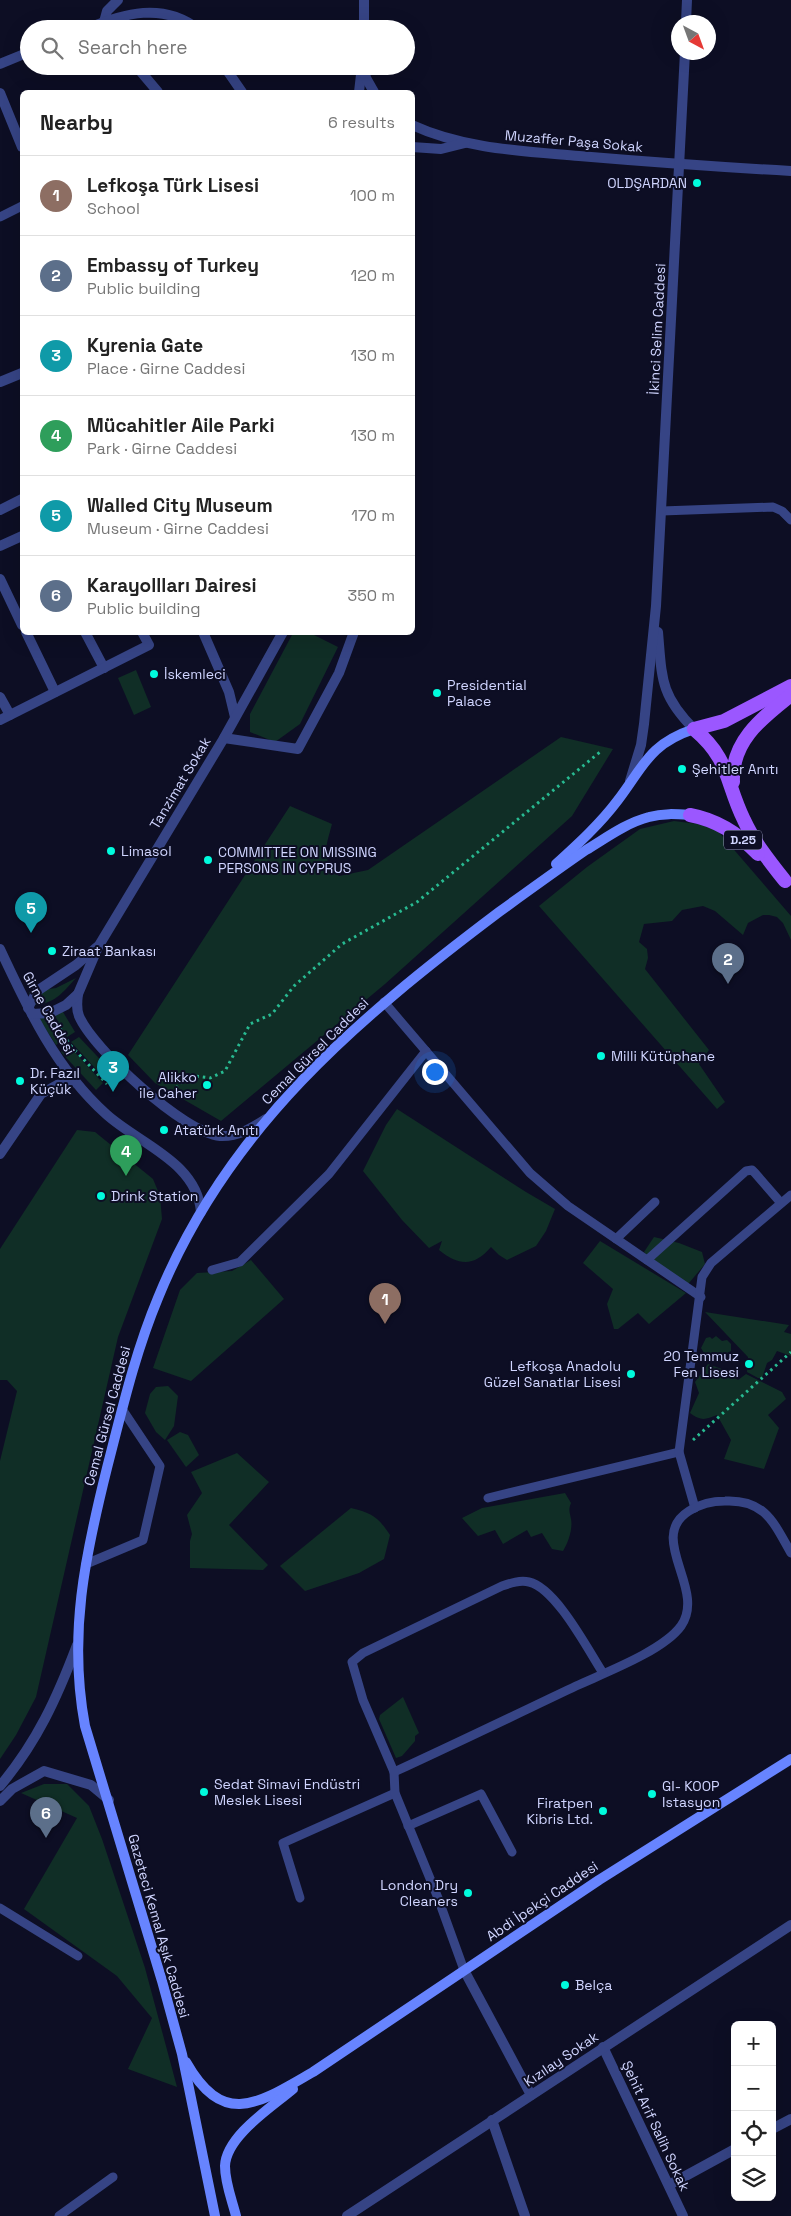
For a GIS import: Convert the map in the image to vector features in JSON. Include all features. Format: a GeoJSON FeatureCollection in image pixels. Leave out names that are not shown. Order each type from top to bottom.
{"type":"FeatureCollection","features":[{"type":"Feature","properties":{"kind":"main road"},"geometry":{"type":"LineString","coordinates":[[694,729],[724,721],[791,686]]}},
{"type":"Feature","properties":{"kind":"main road"},"geometry":{"type":"LineString","coordinates":[[733,787],[734,764],[741,743],[758,723],[791,695]]}},
{"type":"Feature","properties":{"kind":"main road"},"geometry":{"type":"LineString","coordinates":[[694,729],[709,741],[720,756],[733,787],[739,809],[748,828],[788,885]]}},
{"type":"Feature","properties":{"kind":"main road","name":"Cemal Gürsel Caddesi"},"geometry":{"type":"LineString","coordinates":[[524,894],[594,828],[619,799],[628,784],[659,746],[674,736],[694,729]]}},
{"type":"Feature","properties":{"kind":"main road","name":"Cemal Gürsel Caddesi"},"geometry":{"type":"LineString","coordinates":[[77,1645],[78,1615],[98,1504],[137,1353],[159,1294],[201,1212],[228,1168],[266,1119],[309,1072],[384,1002],[524,894],[594,845],[633,823],[664,814],[690,815]]}},
{"type":"Feature","properties":{"kind":"main road","name":"D.25"},"geometry":{"type":"LineString","coordinates":[[690,815],[714,821],[733,832],[755,851],[788,885]]}},
{"type":"Feature","properties":{"kind":"main road","name":"Gazeteci Kemal Aşık Caddesi"},"geometry":{"type":"LineString","coordinates":[[77,1645],[80,1697],[85,1726],[109,1800],[182,2054],[215,2216]]}},
{"type":"Feature","properties":{"kind":"main road","name":"Abdi İpekçi Caddesi"},"geometry":{"type":"LineString","coordinates":[[182,2054],[197,2081],[216,2099],[226,2103],[247,2103],[279,2091],[313,2072],[599,1880],[791,1759]]}},
{"type":"Feature","properties":{"kind":"main road","name":"Abdi İpekçi Caddesi"},"geometry":{"type":"LineString","coordinates":[[236,2216],[228,2187],[226,2159],[236,2140],[313,2072]]}},
{"type":"Feature","properties":{"kind":"street"},"geometry":{"type":"LineString","coordinates":[[106,20],[107,11],[118,0]]}},
{"type":"Feature","properties":{"kind":"street"},"geometry":{"type":"LineString","coordinates":[[364,0],[364,20]]}},
{"type":"Feature","properties":{"kind":"street"},"geometry":{"type":"LineString","coordinates":[[686,15],[687,0]]}},
{"type":"Feature","properties":{"kind":"street"},"geometry":{"type":"LineString","coordinates":[[126,20],[159,12],[176,16],[183,20]]}},
{"type":"Feature","properties":{"kind":"street"},"geometry":{"type":"LineString","coordinates":[[0,64],[20,56]]}},
{"type":"Feature","properties":{"kind":"street","name":"İkinci Selim Caddesi"},"geometry":{"type":"LineString","coordinates":[[628,784],[641,745],[656,606],[685,60]]}},
{"type":"Feature","properties":{"kind":"street"},"geometry":{"type":"LineString","coordinates":[[144,75],[156,90]]}},
{"type":"Feature","properties":{"kind":"street"},"geometry":{"type":"LineString","coordinates":[[230,75],[241,90]]}},
{"type":"Feature","properties":{"kind":"street"},"geometry":{"type":"LineString","coordinates":[[359,90],[362,75]]}},
{"type":"Feature","properties":{"kind":"street"},"geometry":{"type":"LineString","coordinates":[[365,75],[373,90]]}},
{"type":"Feature","properties":{"kind":"street"},"geometry":{"type":"LineString","coordinates":[[0,93],[20,142]]}},
{"type":"Feature","properties":{"kind":"street"},"geometry":{"type":"LineString","coordinates":[[415,126],[466,143]]}},
{"type":"Feature","properties":{"kind":"street"},"geometry":{"type":"LineString","coordinates":[[415,148],[441,149],[466,143]]}},
{"type":"Feature","properties":{"kind":"street","name":"Muzaffer Paşa Sokak"},"geometry":{"type":"LineString","coordinates":[[466,143],[517,151],[680,165],[791,171]]}},
{"type":"Feature","properties":{"kind":"street"},"geometry":{"type":"LineString","coordinates":[[0,382],[20,373]]}},
{"type":"Feature","properties":{"kind":"street"},"geometry":{"type":"LineString","coordinates":[[0,510],[20,500]]}},
{"type":"Feature","properties":{"kind":"street"},"geometry":{"type":"LineString","coordinates":[[0,546],[20,537]]}},
{"type":"Feature","properties":{"kind":"street"},"geometry":{"type":"LineString","coordinates":[[0,579],[20,621]]}},
{"type":"Feature","properties":{"kind":"street","name":"İkinci Selim Caddesi"},"geometry":{"type":"LineString","coordinates":[[656,606],[664,686],[676,709],[694,729]]}},
{"type":"Feature","properties":{"kind":"street"},"geometry":{"type":"LineString","coordinates":[[27,635],[55,692]]}},
{"type":"Feature","properties":{"kind":"street"},"geometry":{"type":"LineString","coordinates":[[87,635],[104,668]]}},
{"type":"Feature","properties":{"kind":"street"},"geometry":{"type":"LineString","coordinates":[[0,697],[5,717],[149,645],[144,635]]}},
{"type":"Feature","properties":{"kind":"street"},"geometry":{"type":"LineString","coordinates":[[204,635],[229,692],[235,717]]}},
{"type":"Feature","properties":{"kind":"street","name":"Tanzimat Sokak"},"geometry":{"type":"LineString","coordinates":[[78,994],[98,946],[224,738],[281,635]]}},
{"type":"Feature","properties":{"kind":"street"},"geometry":{"type":"LineString","coordinates":[[224,738],[298,749],[339,673],[353,635]]}},
{"type":"Feature","properties":{"kind":"street","name":"Tanzimat Sokak"},"geometry":{"type":"LineString","coordinates":[[30,1011],[37,991],[76,965],[98,946]]}},
{"type":"Feature","properties":{"kind":"street","name":"Girne Caddesi"},"geometry":{"type":"LineString","coordinates":[[0,949],[30,1011],[53,1052],[74,1082],[108,1116],[174,1163],[195,1187],[200,1200],[201,1212]]}},
{"type":"Feature","properties":{"kind":"street"},"geometry":{"type":"LineString","coordinates":[[30,1011],[50,1013],[66,1005],[78,994]]}},
{"type":"Feature","properties":{"kind":"street","name":"Girne Caddesi"},"geometry":{"type":"LineString","coordinates":[[78,994],[76,1008],[79,1017],[97,1042],[122,1069],[177,1116],[204,1131],[219,1136],[241,1133],[266,1119]]}},
{"type":"Feature","properties":{"kind":"street"},"geometry":{"type":"LineString","coordinates":[[0,1154],[41,1094],[57,1085],[74,1082]]}},
{"type":"Feature","properties":{"kind":"street"},"geometry":{"type":"LineString","coordinates":[[0,1785],[29,1747],[46,1720],[77,1645]]}},
{"type":"Feature","properties":{"kind":"street"},"geometry":{"type":"LineString","coordinates":[[0,1801],[12,1789],[44,1771],[91,1785],[109,1800]]}},
{"type":"Feature","properties":{"kind":"street","name":"Kızılay Sokak"},"geometry":{"type":"LineString","coordinates":[[347,2216],[603,2047],[791,1926]]}},
{"type":"Feature","properties":{"kind":"street"},"geometry":{"type":"LineString","coordinates":[[464,1970],[531,2095]]}},
{"type":"Feature","properties":{"kind":"street","name":"Şehit Arif Salih Sokak"},"geometry":{"type":"LineString","coordinates":[[603,2047],[683,2216]]}},
{"type":"Feature","properties":{"kind":"street"},"geometry":{"type":"LineString","coordinates":[[776,2127],[791,2119]]}},
{"type":"Feature","properties":{"kind":"street"},"geometry":{"type":"LineString","coordinates":[[492,2120],[525,2216]]}},
{"type":"Feature","properties":{"kind":"street"},"geometry":{"type":"LineString","coordinates":[[669,2185],[731,2151]]}},
{"type":"Feature","properties":{"kind":"lane"},"geometry":{"type":"LineString","coordinates":[[0,217],[20,207]]}},
{"type":"Feature","properties":{"kind":"lane"},"geometry":{"type":"LineString","coordinates":[[662,511],[773,507],[782,511],[791,520]]}},
{"type":"Feature","properties":{"kind":"lane"},"geometry":{"type":"LineString","coordinates":[[384,1002],[530,1173],[568,1206],[701,1297]]}},
{"type":"Feature","properties":{"kind":"lane"},"geometry":{"type":"LineString","coordinates":[[212,1270],[240,1262],[329,1174],[426,1051]]}},
{"type":"Feature","properties":{"kind":"lane"},"geometry":{"type":"LineString","coordinates":[[647,1260],[746,1171],[752,1170],[756,1173],[781,1203]]}},
{"type":"Feature","properties":{"kind":"lane"},"geometry":{"type":"LineString","coordinates":[[695,1508],[680,1452],[701,1297],[702,1277],[711,1263],[791,1194]]}},
{"type":"Feature","properties":{"kind":"lane"},"geometry":{"type":"LineString","coordinates":[[616,1238],[655,1202]]}},
{"type":"Feature","properties":{"kind":"lane"},"geometry":{"type":"LineString","coordinates":[[86,1564],[143,1540],[160,1466],[122,1409]]}},
{"type":"Feature","properties":{"kind":"lane"},"geometry":{"type":"LineString","coordinates":[[488,1498],[680,1452]]}},
{"type":"Feature","properties":{"kind":"lane"},"geometry":{"type":"LineString","coordinates":[[394,1772],[662,1644],[681,1626],[688,1614],[689,1602],[673,1547],[673,1536],[676,1526],[681,1519],[695,1508],[716,1501],[732,1500],[753,1504],[771,1519],[791,1553]]}},
{"type":"Feature","properties":{"kind":"lane"},"geometry":{"type":"LineString","coordinates":[[464,1970],[395,1793],[394,1772],[363,1700],[352,1662],[363,1653],[485,1594],[502,1586],[520,1581],[538,1585],[551,1595],[603,1673]]}},
{"type":"Feature","properties":{"kind":"lane"},"geometry":{"type":"LineString","coordinates":[[300,1898],[283,1843],[395,1793]]}},
{"type":"Feature","properties":{"kind":"lane"},"geometry":{"type":"LineString","coordinates":[[408,1826],[481,1794],[512,1852]]}},
{"type":"Feature","properties":{"kind":"lane"},"geometry":{"type":"LineString","coordinates":[[0,1908],[78,1956]]}},
{"type":"Feature","properties":{"kind":"lane"},"geometry":{"type":"LineString","coordinates":[[59,2216],[113,2177]]}},
{"type":"Feature","properties":{"kind":"path"},"geometry":{"type":"LineString","coordinates":[[172,1093],[188,1075],[210,1078],[225,1071],[250,1024],[272,1014],[294,986],[342,944],[417,902],[600,752]]}},
{"type":"Feature","properties":{"kind":"path"},"geometry":{"type":"LineString","coordinates":[[50,1013],[70,1045],[107,1084]]}},
{"type":"Feature","properties":{"kind":"path"},"geometry":{"type":"LineString","coordinates":[[680,1452],[791,1352]]}},
{"type":"Feature","properties":{"kind":"green space"},"geometry":{"type":"Polygon","coordinates":[[[292,635],[314,635],[338,647],[300,724],[275,742],[250,732],[250,714],[292,635]]]}},
{"type":"Feature","properties":{"kind":"green space"},"geometry":{"type":"Polygon","coordinates":[[[136,670],[151,707],[134,715],[118,678],[136,670]]]}},
{"type":"Feature","properties":{"kind":"green space"},"geometry":{"type":"Polygon","coordinates":[[[561,737],[613,749],[572,816],[385,984],[221,1121],[155,1083],[128,1055],[290,806],[332,824],[326,852],[329,864],[339,876],[368,870],[561,737]]]}},
{"type":"Feature","properties":{"kind":"green space"},"geometry":{"type":"Polygon","coordinates":[[[674,821],[698,824],[717,830],[791,916],[791,940],[783,923],[777,917],[763,915],[748,923],[743,935],[715,911],[703,906],[682,910],[672,921],[644,924],[639,942],[647,949],[648,958],[645,969],[709,1050],[699,1064],[725,1102],[717,1109],[539,906],[587,867],[640,829],[674,821]]]}},
{"type":"Feature","properties":{"kind":"green space"},"geometry":{"type":"Polygon","coordinates":[[[76,978],[53,1000],[33,1005],[29,992],[56,988],[76,978]]]}},
{"type":"Feature","properties":{"kind":"green space"},"geometry":{"type":"Polygon","coordinates":[[[52,1011],[63,1012],[75,1032],[67,1037],[52,1011]]]}},
{"type":"Feature","properties":{"kind":"green space"},"geometry":{"type":"Polygon","coordinates":[[[48,1013],[64,1039],[56,1045],[39,1019],[48,1013]]]}},
{"type":"Feature","properties":{"kind":"green space"},"geometry":{"type":"Polygon","coordinates":[[[79,1037],[113,1073],[106,1080],[71,1042],[79,1037]]]}},
{"type":"Feature","properties":{"kind":"green space"},"geometry":{"type":"Polygon","coordinates":[[[68,1045],[103,1083],[96,1090],[61,1052],[68,1045]]]}},
{"type":"Feature","properties":{"kind":"green space"},"geometry":{"type":"Polygon","coordinates":[[[397,1109],[555,1209],[546,1231],[536,1246],[507,1260],[491,1247],[479,1258],[466,1262],[453,1259],[439,1250],[442,1241],[429,1248],[402,1220],[363,1171],[386,1125],[397,1109]]]}},
{"type":"Feature","properties":{"kind":"green space"},"geometry":{"type":"Polygon","coordinates":[[[77,1130],[95,1132],[153,1179],[160,1196],[162,1219],[118,1337],[36,1697],[16,1735],[0,1759],[0,1461],[17,1391],[7,1380],[0,1380],[0,1249],[77,1130]]]}},
{"type":"Feature","properties":{"kind":"green space"},"geometry":{"type":"Polygon","coordinates":[[[654,1237],[679,1243],[702,1252],[705,1264],[689,1283],[686,1285],[656,1265],[644,1252],[654,1237]]]}},
{"type":"Feature","properties":{"kind":"green space"},"geometry":{"type":"Polygon","coordinates":[[[600,1241],[686,1293],[649,1324],[638,1313],[618,1329],[614,1329],[607,1304],[613,1289],[583,1263],[600,1241]]]}},
{"type":"Feature","properties":{"kind":"green space"},"geometry":{"type":"Polygon","coordinates":[[[251,1260],[284,1299],[191,1381],[153,1368],[180,1290],[197,1273],[232,1271],[251,1260]]]}},
{"type":"Feature","properties":{"kind":"green space"},"geometry":{"type":"Polygon","coordinates":[[[705,1312],[789,1325],[784,1332],[791,1334],[791,1356],[777,1351],[772,1360],[767,1363],[762,1378],[758,1378],[747,1372],[748,1357],[705,1312]]]}},
{"type":"Feature","properties":{"kind":"green space"},"geometry":{"type":"Polygon","coordinates":[[[716,1336],[722,1341],[727,1340],[731,1344],[731,1351],[717,1362],[713,1357],[707,1358],[701,1348],[706,1338],[710,1337],[712,1339],[716,1336]]]}},
{"type":"Feature","properties":{"kind":"green space"},"geometry":{"type":"Polygon","coordinates":[[[708,1364],[730,1372],[738,1380],[746,1374],[782,1392],[786,1399],[768,1415],[779,1428],[764,1469],[724,1459],[731,1440],[717,1415],[703,1419],[690,1413],[699,1393],[695,1382],[708,1364]]]}},
{"type":"Feature","properties":{"kind":"green space"},"geometry":{"type":"Polygon","coordinates":[[[168,1386],[178,1396],[174,1426],[165,1440],[156,1432],[145,1413],[150,1394],[156,1387],[168,1386]]]}},
{"type":"Feature","properties":{"kind":"green space"},"geometry":{"type":"Polygon","coordinates":[[[180,1432],[188,1435],[199,1455],[186,1467],[167,1440],[180,1432]]]}},
{"type":"Feature","properties":{"kind":"green space"},"geometry":{"type":"Polygon","coordinates":[[[237,1453],[269,1482],[229,1525],[268,1565],[263,1570],[190,1568],[190,1541],[192,1534],[187,1515],[202,1493],[191,1472],[237,1453]]]}},
{"type":"Feature","properties":{"kind":"green space"},"geometry":{"type":"Polygon","coordinates":[[[565,1493],[571,1503],[569,1510],[571,1531],[563,1551],[552,1549],[542,1533],[531,1537],[527,1530],[503,1544],[495,1530],[478,1536],[462,1518],[482,1508],[565,1493]]]}},
{"type":"Feature","properties":{"kind":"green space"},"geometry":{"type":"Polygon","coordinates":[[[351,1508],[374,1517],[390,1535],[384,1559],[359,1573],[305,1591],[280,1566],[351,1508]]]}},
{"type":"Feature","properties":{"kind":"green space"},"geometry":{"type":"Polygon","coordinates":[[[403,1697],[419,1733],[415,1736],[415,1741],[402,1756],[396,1758],[379,1719],[380,1715],[403,1697]]]}},
{"type":"Feature","properties":{"kind":"green space"},"geometry":{"type":"Polygon","coordinates":[[[44,1784],[67,1784],[89,1806],[102,1839],[145,1968],[177,2087],[128,2069],[152,2018],[117,1976],[24,1909],[77,1818],[21,1793],[44,1784]]]}},
{"type":"Feature","properties":{"kind":"place","name":"OLDŞARDAN"},"geometry":{"type":"Point","coordinates":[697,183]}},
{"type":"Feature","properties":{"kind":"place","name":"İskemleci"},"geometry":{"type":"Point","coordinates":[154,674]}},
{"type":"Feature","properties":{"kind":"place","name":"Presidential Palace"},"geometry":{"type":"Point","coordinates":[437,693]}},
{"type":"Feature","properties":{"kind":"place","name":"Şehitler Anıtı"},"geometry":{"type":"Point","coordinates":[682,769]}},
{"type":"Feature","properties":{"kind":"place","name":"Limasol"},"geometry":{"type":"Point","coordinates":[111,851]}},
{"type":"Feature","properties":{"kind":"place","name":"COMMITTEE ON MISSING PERSONS IN CYPRUS"},"geometry":{"type":"Point","coordinates":[208,860]}},
{"type":"Feature","properties":{"kind":"place","name":"Walled City Museum"},"geometry":{"type":"Point","coordinates":[31,933]}},
{"type":"Feature","properties":{"kind":"place","name":"Ziraat Bankası"},"geometry":{"type":"Point","coordinates":[52,951]}},
{"type":"Feature","properties":{"kind":"place","name":"Embassy of Turkey"},"geometry":{"type":"Point","coordinates":[728,984]}},
{"type":"Feature","properties":{"kind":"place","name":"Milli Kütüphane"},"geometry":{"type":"Point","coordinates":[601,1056]}},
{"type":"Feature","properties":{"kind":"place","name":"Dr. Fazıl Küçük"},"geometry":{"type":"Point","coordinates":[20,1081]}},
{"type":"Feature","properties":{"kind":"place","name":"Alikko ile Caher"},"geometry":{"type":"Point","coordinates":[207,1085]}},
{"type":"Feature","properties":{"kind":"place","name":"Kyrenia Gate"},"geometry":{"type":"Point","coordinates":[113,1092]}},
{"type":"Feature","properties":{"kind":"place","name":"Atatürk Anıtı"},"geometry":{"type":"Point","coordinates":[164,1130]}},
{"type":"Feature","properties":{"kind":"place","name":"Mücahitler Aile Parki"},"geometry":{"type":"Point","coordinates":[126,1176]}},
{"type":"Feature","properties":{"kind":"place","name":"Drink Station"},"geometry":{"type":"Point","coordinates":[101,1196]}},
{"type":"Feature","properties":{"kind":"place","name":"Lefkoşa Türk Lisesi"},"geometry":{"type":"Point","coordinates":[385,1324]}},
{"type":"Feature","properties":{"kind":"place","name":"20 Temmuz Fen Lisesi"},"geometry":{"type":"Point","coordinates":[749,1364]}},
{"type":"Feature","properties":{"kind":"place","name":"Lefkoşa Anadolu Güzel Sanatlar Lisesi"},"geometry":{"type":"Point","coordinates":[631,1374]}},
{"type":"Feature","properties":{"kind":"place","name":"Sedat Simavi Endüstri Meslek Lisesi"},"geometry":{"type":"Point","coordinates":[204,1792]}},
{"type":"Feature","properties":{"kind":"place","name":"GI- KOOP Istasyon"},"geometry":{"type":"Point","coordinates":[652,1794]}},
{"type":"Feature","properties":{"kind":"place","name":"Firatpen Kibris Ltd."},"geometry":{"type":"Point","coordinates":[603,1811]}},
{"type":"Feature","properties":{"kind":"place","name":"Karayollları Dairesi"},"geometry":{"type":"Point","coordinates":[46,1838]}},
{"type":"Feature","properties":{"kind":"place","name":"London Dry Cleaners"},"geometry":{"type":"Point","coordinates":[468,1893]}},
{"type":"Feature","properties":{"kind":"place","name":"Belça"},"geometry":{"type":"Point","coordinates":[565,1985]}}]}
